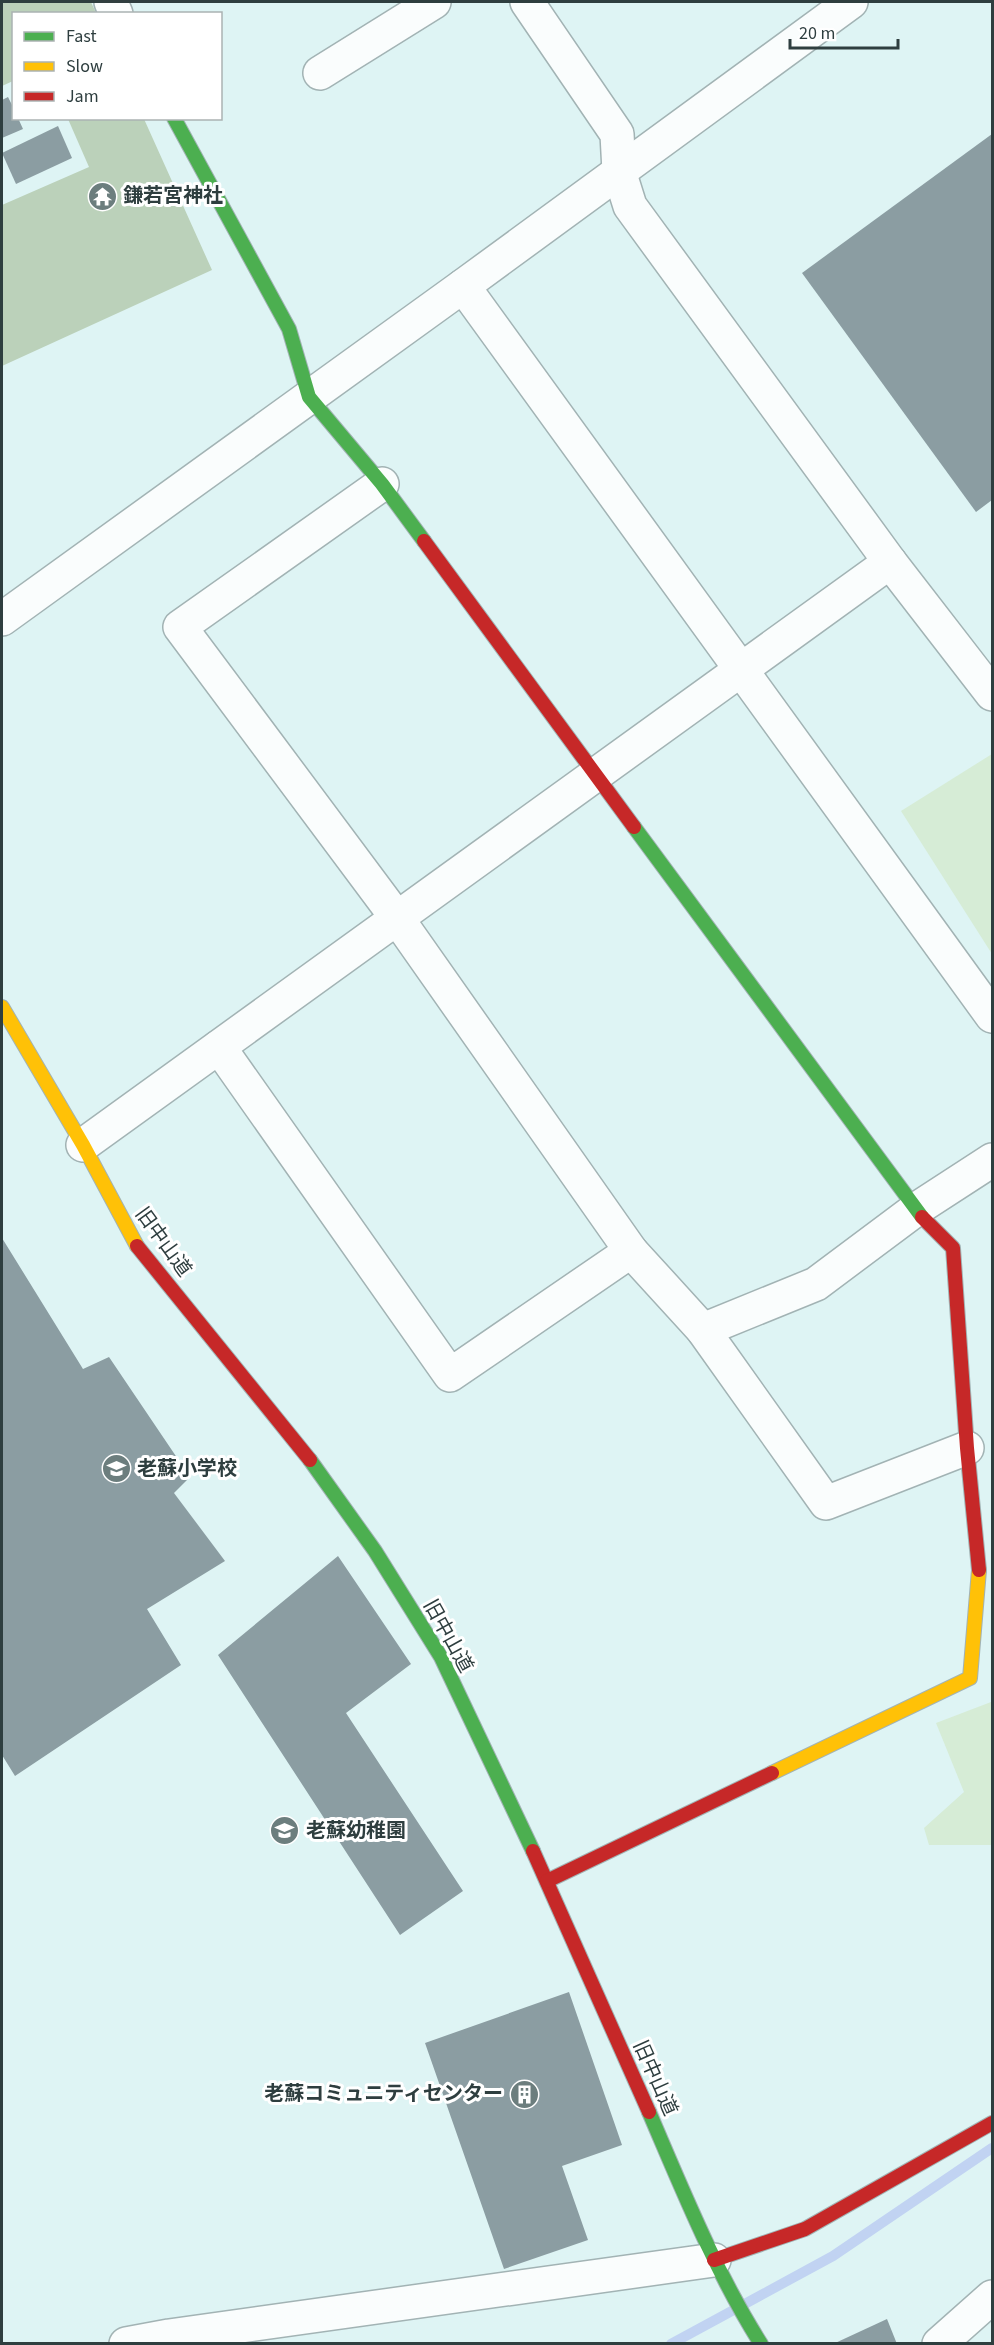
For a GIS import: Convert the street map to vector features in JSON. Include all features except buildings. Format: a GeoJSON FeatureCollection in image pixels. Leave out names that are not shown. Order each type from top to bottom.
{"type":"FeatureCollection","features":[{"type":"Feature","properties":{"kind":"street"},"geometry":{"type":"LineString","coordinates":[[320,73],[434,2]]}},
{"type":"Feature","properties":{"kind":"street"},"geometry":{"type":"LineString","coordinates":[[527,2],[616,134],[619,171],[630,206],[890,562],[993,694]]}},
{"type":"Feature","properties":{"kind":"street"},"geometry":{"type":"LineString","coordinates":[[2,619],[463,286],[850,2]]}},
{"type":"Feature","properties":{"kind":"street"},"geometry":{"type":"LineString","coordinates":[[175,120],[290,329],[309,397],[382,484],[915,1210],[953,1248],[967,1449],[986,1574],[970,1678],[547,1881]]}},
{"type":"Feature","properties":{"kind":"street"},"geometry":{"type":"LineString","coordinates":[[463,286],[993,1016]]}},
{"type":"Feature","properties":{"kind":"street"},"geometry":{"type":"LineString","coordinates":[[382,484],[180,627],[397,918],[631,1251],[703,1330],[826,1503],[967,1449]]}},
{"type":"Feature","properties":{"kind":"street"},"geometry":{"type":"LineString","coordinates":[[83,1145],[890,562]]}},
{"type":"Feature","properties":{"kind":"street","name":"旧中山道"},"geometry":{"type":"LineString","coordinates":[[2,1007],[83,1145],[132,1240],[322,1474],[375,1551],[441,1657],[547,1881],[714,2260],[736,2304],[761,2343]]}},
{"type":"Feature","properties":{"kind":"street"},"geometry":{"type":"LineString","coordinates":[[219,1047],[450,1375],[631,1251]]}},
{"type":"Feature","properties":{"kind":"street"},"geometry":{"type":"LineString","coordinates":[[703,1330],[816,1284],[915,1210],[993,1160]]}},
{"type":"Feature","properties":{"kind":"street"},"geometry":{"type":"LineString","coordinates":[[126,2343],[714,2260],[805,2229],[993,2123]]}},
{"type":"Feature","properties":{"kind":"street"},"geometry":{"type":"LineString","coordinates":[[939,2343],[993,2297]]}},
{"type":"Feature","properties":{"kind":"green space"},"geometry":{"type":"Polygon","coordinates":[[[2,2],[91,2],[96,12],[12,12],[12,81],[2,86],[2,2]]]}},
{"type":"Feature","properties":{"kind":"green space","name":"鎌若宮神社"},"geometry":{"type":"Polygon","coordinates":[[[68,120],[144,120],[212,270],[2,366],[2,205],[89,167],[68,120]]]}},
{"type":"Feature","properties":{"kind":"green space"},"geometry":{"type":"Polygon","coordinates":[[[992,754],[992,954],[901,811],[992,754]]]}},
{"type":"Feature","properties":{"kind":"green space"},"geometry":{"type":"Polygon","coordinates":[[[991,1702],[992,1845],[929,1845],[924,1828],[964,1792],[936,1723],[991,1702]]]}},
{"type":"Feature","properties":{"kind":"waterway"},"geometry":{"type":"LineString","coordinates":[[671,2344],[833,2256],[992,2148]]}},
{"type":"Feature","properties":{"kind":"traffic: fast"},"geometry":{"type":"LineString","coordinates":[[175,120],[289,329],[309,397],[382,484],[424,541]]}},
{"type":"Feature","properties":{"kind":"traffic: fast"},"geometry":{"type":"LineString","coordinates":[[634,827],[922,1217]]}},
{"type":"Feature","properties":{"kind":"traffic: fast"},"geometry":{"type":"LineString","coordinates":[[310,1460],[375,1551],[441,1657],[533,1851]]}},
{"type":"Feature","properties":{"kind":"traffic: fast"},"geometry":{"type":"LineString","coordinates":[[649,2112],[714,2259],[761,2344]]}},
{"type":"Feature","properties":{"kind":"traffic: slow"},"geometry":{"type":"LineString","coordinates":[[2,1007],[83,1145],[137,1246]]}},
{"type":"Feature","properties":{"kind":"traffic: slow"},"geometry":{"type":"LineString","coordinates":[[772,1773],[970,1678],[979,1570]]}},
{"type":"Feature","properties":{"kind":"traffic: jam"},"geometry":{"type":"LineString","coordinates":[[424,541],[634,827]]}},
{"type":"Feature","properties":{"kind":"traffic: jam"},"geometry":{"type":"LineString","coordinates":[[922,1217],[953,1248],[967,1448],[979,1570]]}},
{"type":"Feature","properties":{"kind":"traffic: jam"},"geometry":{"type":"LineString","coordinates":[[137,1246],[310,1460]]}},
{"type":"Feature","properties":{"kind":"traffic: jam"},"geometry":{"type":"LineString","coordinates":[[547,1881],[772,1773]]}},
{"type":"Feature","properties":{"kind":"traffic: jam"},"geometry":{"type":"LineString","coordinates":[[533,1851],[649,2112]]}},
{"type":"Feature","properties":{"kind":"traffic: jam"},"geometry":{"type":"LineString","coordinates":[[714,2260],[805,2229],[992,2123]]}},
{"type":"Feature","properties":{"kind":"place","name":"鎌若宮神社"},"geometry":{"type":"Point","coordinates":[102,196]}},
{"type":"Feature","properties":{"kind":"place","name":"老蘇小学校"},"geometry":{"type":"Point","coordinates":[116,1469]}},
{"type":"Feature","properties":{"kind":"place","name":"老蘇幼稚園"},"geometry":{"type":"Point","coordinates":[285,1831]}},
{"type":"Feature","properties":{"kind":"place","name":"老蘇コミュニティセンター"},"geometry":{"type":"Point","coordinates":[524,2094]}}]}
